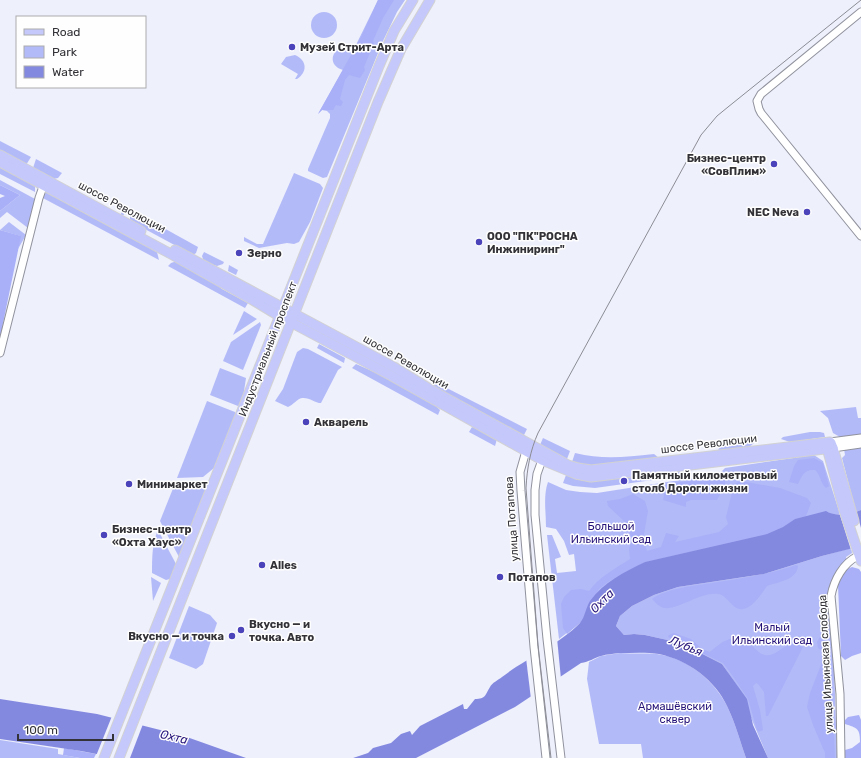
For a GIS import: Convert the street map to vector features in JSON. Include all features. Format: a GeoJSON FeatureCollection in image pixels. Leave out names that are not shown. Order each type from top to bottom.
{"type":"FeatureCollection","features":[{"type":"Feature","properties":{"kind":"main road","name":"Индустриальный проспект"},"geometry":{"type":"LineString","coordinates":[[106,757],[125,704],[386,48],[413,0]]}},
{"type":"Feature","properties":{"kind":"main road","name":"Индустриальный проспект"},"geometry":{"type":"LineString","coordinates":[[119,758],[392,68],[401,49],[430,0]]}},
{"type":"Feature","properties":{"kind":"main road","name":"шоссе Революции"},"geometry":{"type":"LineString","coordinates":[[0,154],[44,182],[231,287],[279,316],[542,460],[576,474],[591,477],[830,446]]}},
{"type":"Feature","properties":{"kind":"main road","name":"шоссе Революции"},"geometry":{"type":"LineString","coordinates":[[0,162],[44,182],[295,313],[568,465],[591,470],[830,446]]}},
{"type":"Feature","properties":{"kind":"main road"},"geometry":{"type":"LineString","coordinates":[[830,446],[859,553]]}},
{"type":"Feature","properties":{"kind":"main road"},"geometry":{"type":"LineString","coordinates":[[526,451],[536,448],[542,460]]}},
{"type":"Feature","properties":{"kind":"main road"},"geometry":{"type":"LineString","coordinates":[[125,704],[139,708]]}},
{"type":"Feature","properties":{"kind":"street"},"geometry":{"type":"LineString","coordinates":[[861,12],[760,94],[757,105],[761,113],[861,236]]}},
{"type":"Feature","properties":{"kind":"street"},"geometry":{"type":"LineString","coordinates":[[0,353],[44,182]]}},
{"type":"Feature","properties":{"kind":"street"},"geometry":{"type":"LineString","coordinates":[[830,446],[861,438]]}},
{"type":"Feature","properties":{"kind":"street"},"geometry":{"type":"LineString","coordinates":[[830,446],[861,444]]}},
{"type":"Feature","properties":{"kind":"street","name":"улица Потапова"},"geometry":{"type":"LineString","coordinates":[[526,451],[520,472],[520,491],[546,758]]}},
{"type":"Feature","properties":{"kind":"street"},"geometry":{"type":"LineString","coordinates":[[542,460],[537,474],[535,490],[535,515],[547,639],[561,758]]}},
{"type":"Feature","properties":{"kind":"street","name":"улица Ильинская слобода"},"geometry":{"type":"LineString","coordinates":[[841,758],[840,694],[831,596],[833,586],[838,575],[859,553]]}},
{"type":"Feature","properties":{"kind":"green space"},"geometry":{"type":"Polygon","coordinates":[[[378,0],[405,0],[397,12],[383,41],[327,177],[323,178],[308,171],[308,169],[330,118],[330,114],[327,111],[322,110],[318,114],[343,70],[337,67],[334,63],[334,55],[336,51],[340,49],[352,53],[378,0]]]}},
{"type":"Feature","properties":{"kind":"green space"},"geometry":{"type":"Polygon","coordinates":[[[324,12],[333,16],[337,25],[333,34],[324,38],[315,34],[311,25],[315,16],[324,12]]]}},
{"type":"Feature","properties":{"kind":"green space"},"geometry":{"type":"Polygon","coordinates":[[[295,55],[302,60],[305,66],[303,73],[297,79],[295,79],[298,74],[281,64],[286,57],[295,55]]]}},
{"type":"Feature","properties":{"kind":"green space"},"geometry":{"type":"Polygon","coordinates":[[[0,141],[31,157],[26,165],[0,151],[0,141]]]}},
{"type":"Feature","properties":{"kind":"green space"},"geometry":{"type":"Polygon","coordinates":[[[36,159],[62,173],[58,178],[53,179],[33,168],[36,159]]]}},
{"type":"Feature","properties":{"kind":"green space"},"geometry":{"type":"Polygon","coordinates":[[[0,166],[32,183],[35,186],[35,192],[0,174],[0,166]]]}},
{"type":"Feature","properties":{"kind":"green space"},"geometry":{"type":"Polygon","coordinates":[[[294,173],[320,184],[323,188],[310,222],[299,242],[294,244],[287,243],[259,248],[244,241],[244,237],[257,244],[263,244],[294,173]]]}},
{"type":"Feature","properties":{"kind":"green space"},"geometry":{"type":"Polygon","coordinates":[[[0,180],[35,199],[28,228],[7,212],[0,218],[0,211],[20,195],[0,185],[0,180]]]}},
{"type":"Feature","properties":{"kind":"green space"},"geometry":{"type":"Polygon","coordinates":[[[50,192],[157,252],[159,260],[41,197],[50,192]]]}},
{"type":"Feature","properties":{"kind":"green space"},"geometry":{"type":"Polygon","coordinates":[[[115,201],[128,209],[122,217],[120,216],[123,209],[114,204],[115,201]]]}},
{"type":"Feature","properties":{"kind":"green space"},"geometry":{"type":"Polygon","coordinates":[[[133,211],[198,247],[196,253],[193,255],[130,221],[130,216],[133,211]]]}},
{"type":"Feature","properties":{"kind":"green space"},"geometry":{"type":"Polygon","coordinates":[[[9,222],[26,235],[18,249],[20,236],[0,230],[9,222]]]}},
{"type":"Feature","properties":{"kind":"green space"},"geometry":{"type":"Polygon","coordinates":[[[204,252],[224,262],[223,264],[217,266],[204,262],[202,256],[204,252]]]}},
{"type":"Feature","properties":{"kind":"green space"},"geometry":{"type":"Polygon","coordinates":[[[177,261],[207,277],[222,289],[248,303],[245,308],[168,266],[177,261]]]}},
{"type":"Feature","properties":{"kind":"green space"},"geometry":{"type":"Polygon","coordinates":[[[229,265],[238,270],[236,275],[228,271],[229,265]]]}},
{"type":"Feature","properties":{"kind":"green space"},"geometry":{"type":"Polygon","coordinates":[[[244,311],[257,319],[233,335],[244,311]]]}},
{"type":"Feature","properties":{"kind":"green space"},"geometry":{"type":"Polygon","coordinates":[[[260,322],[261,325],[243,370],[223,361],[231,342],[260,322]]]}},
{"type":"Feature","properties":{"kind":"green space"},"geometry":{"type":"Polygon","coordinates":[[[319,344],[345,358],[344,363],[317,348],[319,344]]]}},
{"type":"Feature","properties":{"kind":"green space"},"geometry":{"type":"Polygon","coordinates":[[[303,348],[308,349],[342,367],[338,370],[321,403],[307,398],[302,398],[288,407],[275,401],[283,389],[297,352],[303,348]]]}},
{"type":"Feature","properties":{"kind":"green space"},"geometry":{"type":"Polygon","coordinates":[[[356,364],[386,377],[434,404],[440,410],[438,415],[352,368],[356,364]]]}},
{"type":"Feature","properties":{"kind":"green space"},"geometry":{"type":"Polygon","coordinates":[[[220,368],[246,378],[243,398],[240,406],[210,395],[220,368]]]}},
{"type":"Feature","properties":{"kind":"green space"},"geometry":{"type":"Polygon","coordinates":[[[433,381],[527,429],[523,437],[435,388],[432,384],[433,381]]]}},
{"type":"Feature","properties":{"kind":"green space"},"geometry":{"type":"Polygon","coordinates":[[[207,401],[235,412],[236,414],[214,468],[203,477],[177,478],[207,401]]]}},
{"type":"Feature","properties":{"kind":"green space"},"geometry":{"type":"Polygon","coordinates":[[[856,407],[858,418],[861,418],[861,434],[840,437],[833,433],[828,418],[820,411],[856,407]]]}},
{"type":"Feature","properties":{"kind":"green space"},"geometry":{"type":"Polygon","coordinates":[[[472,427],[497,439],[495,446],[469,432],[472,427]]]}},
{"type":"Feature","properties":{"kind":"green space"},"geometry":{"type":"Polygon","coordinates":[[[810,432],[824,433],[825,437],[790,442],[781,439],[783,437],[810,432]]]}},
{"type":"Feature","properties":{"kind":"green space"},"geometry":{"type":"Polygon","coordinates":[[[543,438],[570,451],[567,459],[540,445],[543,438]]]}},
{"type":"Feature","properties":{"kind":"green space"},"geometry":{"type":"Polygon","coordinates":[[[751,440],[754,443],[748,448],[717,452],[721,445],[751,440]]]}},
{"type":"Feature","properties":{"kind":"green space"},"geometry":{"type":"Polygon","coordinates":[[[861,447],[861,510],[856,512],[842,458],[845,455],[844,449],[861,447]]]}},
{"type":"Feature","properties":{"kind":"green space"},"geometry":{"type":"Polygon","coordinates":[[[575,453],[595,457],[624,457],[654,454],[659,458],[616,465],[593,466],[572,462],[575,453]]]}},
{"type":"Feature","properties":{"kind":"green space","name":"Большой Ильинский сад"},"geometry":{"type":"Polygon","coordinates":[[[814,455],[823,461],[840,514],[833,515],[829,513],[581,622],[559,639],[547,535],[552,535],[561,557],[555,559],[557,573],[576,571],[574,554],[569,555],[564,541],[556,529],[546,527],[545,498],[548,482],[566,490],[597,493],[718,475],[725,468],[814,455]]]}},
{"type":"Feature","properties":{"kind":"green space"},"geometry":{"type":"Polygon","coordinates":[[[681,470],[682,476],[595,488],[573,486],[563,483],[566,475],[576,479],[593,481],[681,470]]]}},
{"type":"Feature","properties":{"kind":"green space"},"geometry":{"type":"Polygon","coordinates":[[[208,484],[179,557],[160,521],[174,486],[208,484]]]}},
{"type":"Feature","properties":{"kind":"green space"},"geometry":{"type":"Polygon","coordinates":[[[158,530],[176,564],[170,579],[166,580],[152,573],[153,545],[158,530]]]}},
{"type":"Feature","properties":{"kind":"green space","name":"Малый Ильинский сад"},"geometry":{"type":"Polygon","coordinates":[[[851,548],[852,553],[846,557],[847,561],[831,581],[828,597],[834,663],[837,758],[768,758],[738,687],[722,664],[681,643],[645,635],[624,635],[616,626],[620,616],[632,606],[654,595],[678,587],[764,574],[851,548]]]}},
{"type":"Feature","properties":{"kind":"green space"},"geometry":{"type":"Polygon","coordinates":[[[151,577],[161,583],[153,601],[151,577]]]}},
{"type":"Feature","properties":{"kind":"green space"},"geometry":{"type":"Polygon","coordinates":[[[189,606],[210,615],[217,623],[203,664],[196,669],[169,658],[189,606]]]}},
{"type":"Feature","properties":{"kind":"green space","name":"Армашёвский сквер"},"geometry":{"type":"Polygon","coordinates":[[[620,653],[657,654],[668,656],[689,665],[707,679],[715,687],[727,706],[746,758],[643,758],[641,744],[599,744],[587,679],[589,662],[601,656],[620,653]]]}},
{"type":"Feature","properties":{"kind":"green space"},"geometry":{"type":"Polygon","coordinates":[[[0,740],[58,749],[58,754],[80,758],[0,758],[0,740]]]}},
{"type":"Feature","properties":{"kind":"shaded area"},"geometry":{"type":"Polygon","coordinates":[[[378,0],[394,0],[383,18],[373,41],[374,43],[364,67],[365,70],[360,78],[349,75],[345,80],[340,99],[343,102],[341,106],[336,105],[333,110],[322,110],[318,114],[361,37],[378,0]]]}},
{"type":"Feature","properties":{"kind":"shaded area"},"geometry":{"type":"Polygon","coordinates":[[[0,185],[20,195],[0,211],[0,198],[5,196],[0,194],[0,185]]]}},
{"type":"Feature","properties":{"kind":"shaded area"},"geometry":{"type":"Polygon","coordinates":[[[0,230],[21,236],[0,338],[0,230]]]}},
{"type":"Feature","properties":{"kind":"shaded area"},"geometry":{"type":"Polygon","coordinates":[[[814,458],[823,463],[829,486],[826,488],[824,486],[815,470],[806,472],[798,484],[789,482],[794,466],[798,460],[814,458]]]}},
{"type":"Feature","properties":{"kind":"shaded area"},"geometry":{"type":"Polygon","coordinates":[[[722,474],[725,484],[717,500],[691,500],[686,502],[686,507],[663,500],[666,484],[719,477],[722,474]]]}},
{"type":"Feature","properties":{"kind":"shaded area"},"geometry":{"type":"Polygon","coordinates":[[[741,481],[780,488],[807,498],[811,503],[806,516],[795,519],[783,527],[767,534],[645,562],[608,582],[599,589],[581,622],[567,634],[563,628],[561,604],[564,597],[571,590],[581,589],[589,591],[603,577],[630,559],[629,549],[632,539],[625,522],[608,506],[607,501],[620,499],[633,494],[645,501],[648,511],[643,540],[647,551],[661,547],[666,533],[679,536],[675,542],[719,532],[728,524],[726,517],[734,484],[741,481]]]}},
{"type":"Feature","properties":{"kind":"shaded area"},"geometry":{"type":"Polygon","coordinates":[[[796,565],[798,566],[797,571],[791,577],[767,586],[754,603],[743,609],[736,608],[725,597],[718,594],[704,596],[670,608],[660,607],[652,599],[658,595],[674,590],[758,575],[796,565]]]}},
{"type":"Feature","properties":{"kind":"shaded area"},"geometry":{"type":"Polygon","coordinates":[[[852,567],[859,569],[861,572],[861,653],[845,660],[841,656],[838,585],[843,574],[852,567]]]}},
{"type":"Feature","properties":{"kind":"shaded area"},"geometry":{"type":"Polygon","coordinates":[[[674,633],[691,639],[702,649],[710,652],[724,641],[734,638],[744,640],[765,655],[773,654],[790,645],[795,644],[803,647],[768,716],[766,716],[764,692],[758,684],[756,683],[753,686],[760,710],[763,730],[759,732],[757,730],[748,699],[723,663],[668,637],[674,633]]]}},
{"type":"Feature","properties":{"kind":"shaded area"},"geometry":{"type":"Polygon","coordinates":[[[820,637],[829,640],[835,758],[825,758],[825,753],[807,707],[810,693],[824,657],[823,652],[818,648],[817,642],[820,637]]]}},
{"type":"Feature","properties":{"kind":"shaded area"},"geometry":{"type":"Polygon","coordinates":[[[859,715],[861,720],[861,758],[845,758],[845,750],[852,748],[860,742],[857,729],[845,724],[845,720],[848,717],[859,715]]]}},
{"type":"Feature","properties":{"kind":"shaded area"},"geometry":{"type":"Polygon","coordinates":[[[64,748],[96,754],[94,758],[80,758],[63,755],[64,748]]]}},
{"type":"Feature","properties":{"kind":"water"},"geometry":{"type":"Polygon","coordinates":[[[861,510],[861,546],[822,556],[764,574],[678,587],[654,595],[632,606],[620,616],[616,626],[624,635],[645,635],[681,643],[722,664],[747,699],[753,725],[768,758],[746,758],[727,706],[715,688],[699,672],[680,661],[659,654],[619,653],[598,657],[581,663],[515,707],[416,758],[353,758],[368,753],[373,748],[391,743],[401,734],[410,731],[412,735],[420,726],[463,704],[464,709],[467,709],[475,699],[485,696],[495,682],[511,670],[553,645],[572,631],[582,621],[590,601],[608,583],[645,562],[767,534],[783,527],[795,519],[826,511],[833,514],[843,514],[861,510]]]}},
{"type":"Feature","properties":{"kind":"water","name":"Охта"},"geometry":{"type":"Polygon","coordinates":[[[0,699],[97,714],[184,736],[246,758],[117,758],[0,739],[0,699]]]}},
{"type":"Feature","properties":{"kind":"pier"},"geometry":{"type":"Polygon","coordinates":[[[856,510],[861,528],[861,548],[851,550],[839,512],[856,510]]]}},
{"type":"Feature","properties":{"kind":"pier"},"geometry":{"type":"Polygon","coordinates":[[[557,638],[561,679],[531,699],[526,658],[557,638]]]}},
{"type":"Feature","properties":{"kind":"pier"},"geometry":{"type":"Polygon","coordinates":[[[112,716],[143,724],[130,758],[107,758],[96,756],[112,716]]]}},
{"type":"Feature","properties":{"kind":"tram line"},"geometry":{"type":"LineString","coordinates":[[551,758],[538,645],[526,488],[529,460],[535,440],[701,135],[717,116],[861,0]]}},
{"type":"Feature","properties":{"kind":"place","name":"Музей Стрит-Арта"},"geometry":{"type":"Point","coordinates":[292,47]}},
{"type":"Feature","properties":{"kind":"place","name":"Бизнес-центр «СовПлим»"},"geometry":{"type":"Point","coordinates":[774,164]}},
{"type":"Feature","properties":{"kind":"place","name":"NEC Neva"},"geometry":{"type":"Point","coordinates":[807,212]}},
{"type":"Feature","properties":{"kind":"place","name":"ООО \"ПК\"РОСНА Инжиниринг\""},"geometry":{"type":"Point","coordinates":[479,242]}},
{"type":"Feature","properties":{"kind":"place","name":"Зерно"},"geometry":{"type":"Point","coordinates":[239,253]}},
{"type":"Feature","properties":{"kind":"place","name":"Акварель"},"geometry":{"type":"Point","coordinates":[306,422]}},
{"type":"Feature","properties":{"kind":"place","name":"Памятный километровый столб Дороги жизни"},"geometry":{"type":"Point","coordinates":[624,481]}},
{"type":"Feature","properties":{"kind":"place","name":"Минимаркет"},"geometry":{"type":"Point","coordinates":[129,484]}},
{"type":"Feature","properties":{"kind":"place","name":"Бизнес-центр «Охта Хаус»"},"geometry":{"type":"Point","coordinates":[104,535]}},
{"type":"Feature","properties":{"kind":"place","name":"Alles"},"geometry":{"type":"Point","coordinates":[262,565]}},
{"type":"Feature","properties":{"kind":"place","name":"Потапов"},"geometry":{"type":"Point","coordinates":[500,577]}},
{"type":"Feature","properties":{"kind":"place","name":"Вкусно — и точка. Авто"},"geometry":{"type":"Point","coordinates":[241,630]}},
{"type":"Feature","properties":{"kind":"place","name":"Вкусно — и точка"},"geometry":{"type":"Point","coordinates":[232,636]}},
{"type":"Feature","properties":{"kind":"water label","name":"Лубья"},"geometry":{"type":"Point","coordinates":[686,646]}}]}
